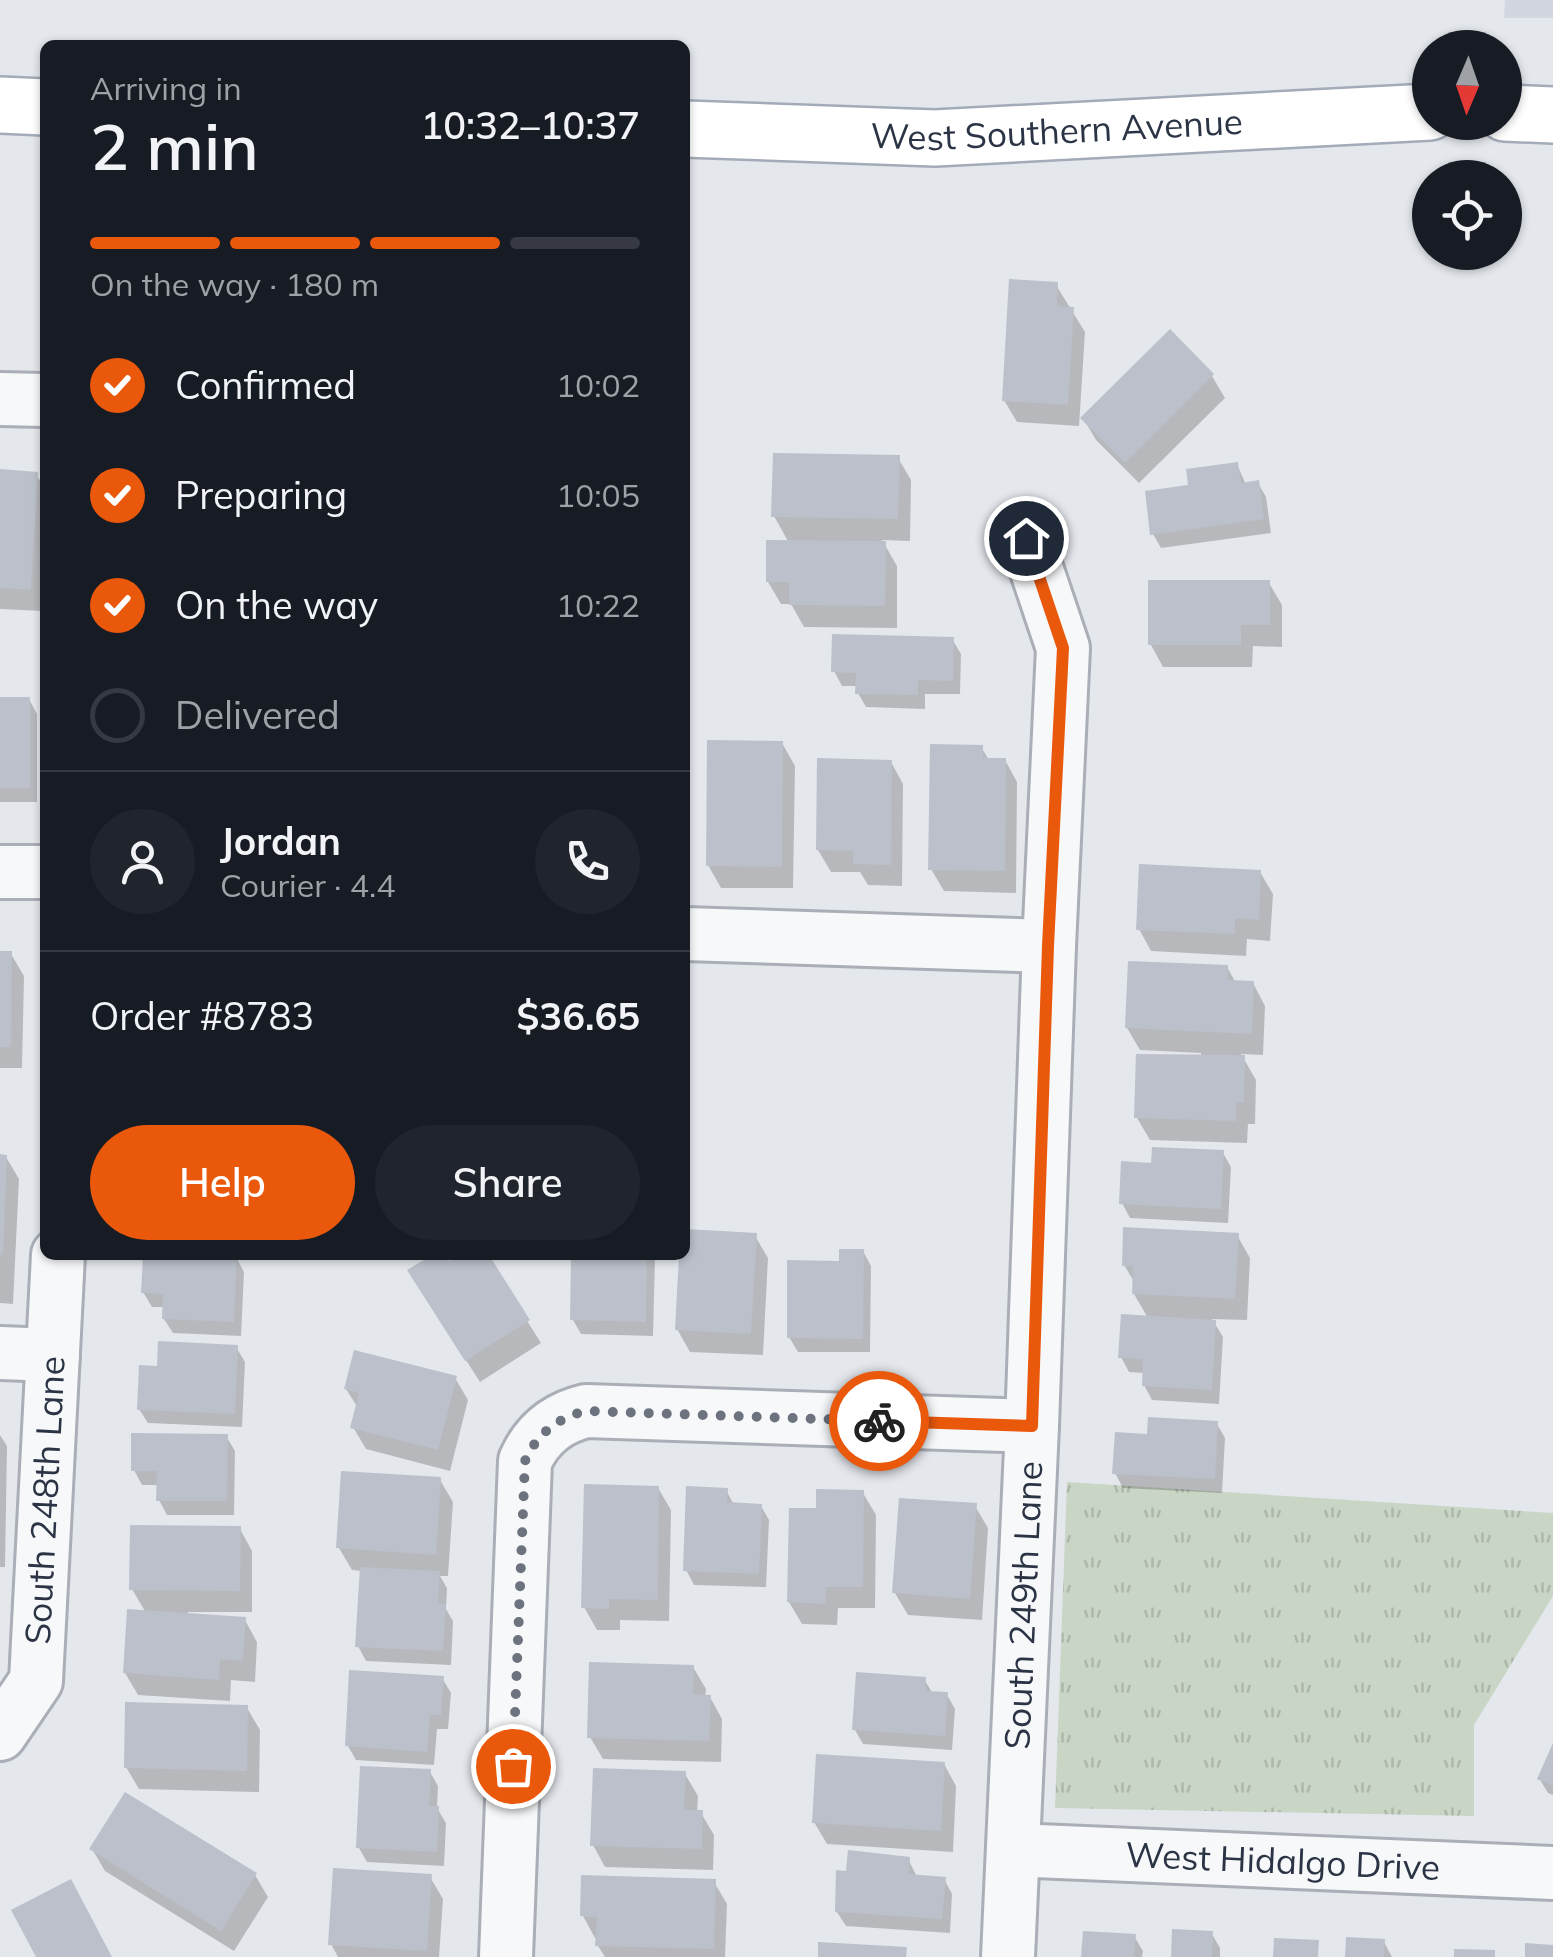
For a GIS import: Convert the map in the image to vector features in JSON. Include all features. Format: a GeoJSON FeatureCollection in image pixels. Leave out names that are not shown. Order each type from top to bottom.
{"type":"FeatureCollection","features":[{"type":"Feature","properties":{"kind":"main road"},"geometry":{"type":"LineString","coordinates":[[0,105],[40,106]]}},
{"type":"Feature","properties":{"kind":"main road","name":"West Southern Avenue"},"geometry":{"type":"LineString","coordinates":[[690,129],[935,138],[1412,113]]}},
{"type":"Feature","properties":{"kind":"main road"},"geometry":{"type":"LineString","coordinates":[[1522,114],[1553,115]]}},
{"type":"Feature","properties":{"kind":"street"},"geometry":{"type":"LineString","coordinates":[[0,399],[40,400]]}},
{"type":"Feature","properties":{"kind":"street","name":"South 249th Lane"},"geometry":{"type":"LineString","coordinates":[[1008,1957],[1063,648],[1026,538]]}},
{"type":"Feature","properties":{"kind":"street"},"geometry":{"type":"LineString","coordinates":[[0,872],[40,872]]}},
{"type":"Feature","properties":{"kind":"street"},"geometry":{"type":"LineString","coordinates":[[690,934],[1048,946]]}},
{"type":"Feature","properties":{"kind":"street","name":"South 248th Lane"},"geometry":{"type":"LineString","coordinates":[[0,1734],[36,1681],[58,1260]]}},
{"type":"Feature","properties":{"kind":"street"},"geometry":{"type":"LineString","coordinates":[[0,1353],[53,1355]]}},
{"type":"Feature","properties":{"kind":"street"},"geometry":{"type":"LineString","coordinates":[[506,1957],[525,1461],[545,1430],[567,1416],[586,1411],[1032,1426]]}},
{"type":"Feature","properties":{"kind":"street","name":"West Hidalgo Drive"},"geometry":{"type":"LineString","coordinates":[[1013,1850],[1553,1874]]}},
{"type":"Feature","properties":{"kind":"shaded area"},"geometry":{"type":"Polygon","coordinates":[[[1505,0],[1553,0],[1553,18],[1504,18],[1505,0]]]}},
{"type":"Feature","properties":{"kind":"green space"},"geometry":{"type":"Polygon","coordinates":[[[1067,1482],[1553,1513],[1553,1596],[1474,1725],[1474,1816],[1055,1808],[1067,1482]]]}},
{"type":"Feature","properties":{"kind":"building"},"geometry":{"type":"Polygon","coordinates":[[[1009,279],[1058,282],[1057,306],[1074,307],[1068,405],[1002,401],[1009,279]]]}},
{"type":"Feature","properties":{"kind":"building"},"geometry":{"type":"Polygon","coordinates":[[[1170,329],[1214,374],[1125,463],[1080,418],[1170,329]]]}},
{"type":"Feature","properties":{"kind":"building"},"geometry":{"type":"Polygon","coordinates":[[[773,453],[900,455],[898,519],[771,517],[773,453]]]}},
{"type":"Feature","properties":{"kind":"building"},"geometry":{"type":"Polygon","coordinates":[[[1238,462],[1241,483],[1259,480],[1264,519],[1150,535],[1145,491],[1188,485],[1186,469],[1238,462]]]}},
{"type":"Feature","properties":{"kind":"building"},"geometry":{"type":"Polygon","coordinates":[[[0,469],[38,472],[31,590],[0,588],[0,469]]]}},
{"type":"Feature","properties":{"kind":"building"},"geometry":{"type":"Polygon","coordinates":[[[766,540],[886,541],[885,606],[789,605],[789,582],[766,582],[766,540]]]}},
{"type":"Feature","properties":{"kind":"building"},"geometry":{"type":"Polygon","coordinates":[[[1148,580],[1270,580],[1270,625],[1241,625],[1241,645],[1148,645],[1148,580]]]}},
{"type":"Feature","properties":{"kind":"building"},"geometry":{"type":"Polygon","coordinates":[[[832,634],[954,637],[953,681],[918,680],[918,695],[855,694],[856,673],[831,672],[832,634]]]}},
{"type":"Feature","properties":{"kind":"building"},"geometry":{"type":"Polygon","coordinates":[[[0,697],[30,697],[30,788],[0,788],[0,697]]]}},
{"type":"Feature","properties":{"kind":"building"},"geometry":{"type":"Polygon","coordinates":[[[707,740],[783,741],[782,867],[706,866],[707,740]]]}},
{"type":"Feature","properties":{"kind":"building"},"geometry":{"type":"Polygon","coordinates":[[[930,744],[983,745],[983,758],[1006,758],[1005,871],[928,870],[930,744]]]}},
{"type":"Feature","properties":{"kind":"building"},"geometry":{"type":"Polygon","coordinates":[[[817,758],[892,760],[891,865],[853,864],[853,851],[816,850],[817,758]]]}},
{"type":"Feature","properties":{"kind":"building"},"geometry":{"type":"Polygon","coordinates":[[[1139,864],[1261,870],[1259,920],[1235,918],[1235,934],[1136,930],[1139,864]]]}},
{"type":"Feature","properties":{"kind":"building"},"geometry":{"type":"Polygon","coordinates":[[[0,951],[12,951],[11,1047],[0,1047],[0,951]]]}},
{"type":"Feature","properties":{"kind":"building"},"geometry":{"type":"Polygon","coordinates":[[[1128,961],[1228,965],[1228,980],[1254,981],[1252,1034],[1125,1028],[1128,961]]]}},
{"type":"Feature","properties":{"kind":"building"},"geometry":{"type":"Polygon","coordinates":[[[1136,1054],[1245,1055],[1244,1103],[1236,1102],[1236,1121],[1134,1118],[1136,1054]]]}},
{"type":"Feature","properties":{"kind":"building"},"geometry":{"type":"Polygon","coordinates":[[[1152,1147],[1224,1150],[1221,1209],[1119,1204],[1121,1161],[1151,1163],[1152,1147]]]}},
{"type":"Feature","properties":{"kind":"building"},"geometry":{"type":"Polygon","coordinates":[[[0,1154],[7,1155],[3,1255],[0,1255],[0,1154]]]}},
{"type":"Feature","properties":{"kind":"building"},"geometry":{"type":"Polygon","coordinates":[[[1123,1227],[1239,1233],[1235,1299],[1132,1294],[1133,1266],[1122,1266],[1123,1227]]]}},
{"type":"Feature","properties":{"kind":"building"},"geometry":{"type":"Polygon","coordinates":[[[690,1229],[757,1233],[751,1334],[675,1330],[679,1260],[690,1260],[690,1229]]]}},
{"type":"Feature","properties":{"kind":"building"},"geometry":{"type":"Polygon","coordinates":[[[839,1249],[864,1249],[863,1339],[787,1338],[787,1260],[839,1261],[839,1249]]]}},
{"type":"Feature","properties":{"kind":"building"},"geometry":{"type":"Polygon","coordinates":[[[143,1260],[237,1260],[234,1322],[162,1319],[163,1294],[141,1293],[143,1260]]]}},
{"type":"Feature","properties":{"kind":"building"},"geometry":{"type":"Polygon","coordinates":[[[424,1260],[492,1260],[530,1320],[465,1361],[407,1270],[424,1260]]]}},
{"type":"Feature","properties":{"kind":"building"},"geometry":{"type":"Polygon","coordinates":[[[571,1260],[647,1260],[646,1322],[570,1320],[571,1260]]]}},
{"type":"Feature","properties":{"kind":"building"},"geometry":{"type":"Polygon","coordinates":[[[1121,1314],[1216,1320],[1212,1390],[1142,1386],[1143,1359],[1118,1358],[1121,1314]]]}},
{"type":"Feature","properties":{"kind":"building"},"geometry":{"type":"Polygon","coordinates":[[[158,1341],[238,1345],[235,1414],[137,1410],[139,1365],[157,1366],[158,1341]]]}},
{"type":"Feature","properties":{"kind":"building"},"geometry":{"type":"Polygon","coordinates":[[[354,1350],[457,1376],[438,1450],[350,1428],[359,1393],[344,1389],[354,1350]]]}},
{"type":"Feature","properties":{"kind":"building"},"geometry":{"type":"Polygon","coordinates":[[[1148,1417],[1218,1421],[1215,1479],[1112,1474],[1115,1432],[1147,1434],[1148,1417]]]}},
{"type":"Feature","properties":{"kind":"building"},"geometry":{"type":"Polygon","coordinates":[[[131,1433],[228,1434],[227,1501],[156,1501],[157,1471],[131,1471],[131,1433]]]}},
{"type":"Feature","properties":{"kind":"building"},"geometry":{"type":"Polygon","coordinates":[[[341,1471],[441,1477],[436,1555],[336,1548],[341,1471]]]}},
{"type":"Feature","properties":{"kind":"building"},"geometry":{"type":"Polygon","coordinates":[[[584,1484],[659,1486],[658,1600],[609,1599],[609,1609],[581,1608],[584,1484]]]}},
{"type":"Feature","properties":{"kind":"building"},"geometry":{"type":"Polygon","coordinates":[[[686,1486],[728,1488],[727,1502],[762,1504],[759,1574],[683,1571],[686,1486]]]}},
{"type":"Feature","properties":{"kind":"building"},"geometry":{"type":"Polygon","coordinates":[[[816,1489],[864,1490],[863,1587],[826,1587],[826,1604],[787,1602],[789,1508],[816,1508],[816,1489]]]}},
{"type":"Feature","properties":{"kind":"building"},"geometry":{"type":"Polygon","coordinates":[[[899,1498],[977,1503],[970,1599],[892,1593],[899,1498]]]}},
{"type":"Feature","properties":{"kind":"building"},"geometry":{"type":"Polygon","coordinates":[[[130,1525],[241,1526],[240,1591],[129,1590],[130,1525]]]}},
{"type":"Feature","properties":{"kind":"building"},"geometry":{"type":"Polygon","coordinates":[[[360,1567],[440,1571],[438,1603],[446,1604],[443,1651],[355,1647],[360,1567]]]}},
{"type":"Feature","properties":{"kind":"building"},"geometry":{"type":"Polygon","coordinates":[[[127,1609],[246,1617],[243,1661],[220,1659],[219,1680],[123,1673],[127,1609]]]}},
{"type":"Feature","properties":{"kind":"building"},"geometry":{"type":"Polygon","coordinates":[[[589,1662],[694,1665],[693,1694],[711,1695],[709,1741],[587,1738],[589,1662]]]}},
{"type":"Feature","properties":{"kind":"building"},"geometry":{"type":"Polygon","coordinates":[[[349,1670],[444,1676],[441,1715],[430,1715],[427,1752],[345,1746],[349,1670]]]}},
{"type":"Feature","properties":{"kind":"building"},"geometry":{"type":"Polygon","coordinates":[[[856,1672],[926,1677],[925,1691],[948,1692],[945,1736],[852,1730],[856,1672]]]}},
{"type":"Feature","properties":{"kind":"building"},"geometry":{"type":"Polygon","coordinates":[[[125,1702],[248,1705],[247,1771],[124,1768],[125,1702]]]}},
{"type":"Feature","properties":{"kind":"building"},"geometry":{"type":"Polygon","coordinates":[[[1553,1743],[1553,1786],[1537,1779],[1553,1743]]]}},
{"type":"Feature","properties":{"kind":"building"},"geometry":{"type":"Polygon","coordinates":[[[816,1754],[945,1762],[941,1831],[812,1823],[816,1754]]]}},
{"type":"Feature","properties":{"kind":"building"},"geometry":{"type":"Polygon","coordinates":[[[360,1766],[431,1769],[429,1806],[439,1806],[437,1852],[356,1848],[360,1766]]]}},
{"type":"Feature","properties":{"kind":"building"},"geometry":{"type":"Polygon","coordinates":[[[593,1768],[686,1771],[684,1810],[703,1810],[702,1849],[590,1846],[593,1768]]]}},
{"type":"Feature","properties":{"kind":"building"},"geometry":{"type":"Polygon","coordinates":[[[125,1792],[257,1873],[221,1931],[89,1849],[125,1792]]]}},
{"type":"Feature","properties":{"kind":"building"},"geometry":{"type":"Polygon","coordinates":[[[848,1850],[910,1857],[909,1874],[946,1877],[942,1919],[835,1912],[836,1870],[846,1871],[848,1850]]]}},
{"type":"Feature","properties":{"kind":"building"},"geometry":{"type":"Polygon","coordinates":[[[333,1868],[432,1874],[427,1951],[328,1945],[333,1868]]]}},
{"type":"Feature","properties":{"kind":"building"},"geometry":{"type":"Polygon","coordinates":[[[581,1875],[716,1879],[714,1949],[595,1946],[597,1917],[580,1916],[581,1875]]]}},
{"type":"Feature","properties":{"kind":"building"},"geometry":{"type":"Polygon","coordinates":[[[71,1879],[112,1957],[36,1957],[11,1910],[71,1879]]]}},
{"type":"Feature","properties":{"kind":"building"},"geometry":{"type":"Polygon","coordinates":[[[1172,1929],[1213,1931],[1212,1957],[1171,1957],[1172,1929]]]}},
{"type":"Feature","properties":{"kind":"building"},"geometry":{"type":"Polygon","coordinates":[[[1083,1931],[1136,1934],[1134,1957],[1081,1957],[1083,1931]]]}},
{"type":"Feature","properties":{"kind":"building"},"geometry":{"type":"Polygon","coordinates":[[[1346,1937],[1385,1939],[1384,1957],[1345,1957],[1346,1937]]]}},
{"type":"Feature","properties":{"kind":"building"},"geometry":{"type":"Polygon","coordinates":[[[1274,1938],[1319,1940],[1318,1957],[1273,1957],[1274,1938]]]}},
{"type":"Feature","properties":{"kind":"building"},"geometry":{"type":"Polygon","coordinates":[[[818,1942],[907,1947],[906,1957],[818,1957],[818,1942]]]}},
{"type":"Feature","properties":{"kind":"building"},"geometry":{"type":"Polygon","coordinates":[[[1525,1943],[1553,1945],[1553,1957],[1525,1957],[1525,1943]]]}},
{"type":"Feature","properties":{"kind":"building"},"geometry":{"type":"Polygon","coordinates":[[[1454,1949],[1495,1950],[1495,1957],[1454,1957],[1454,1949]]]}},
{"type":"Feature","properties":{"kind":"way so far"},"geometry":{"type":"LineString","coordinates":[[513,1766],[525,1461],[545,1430],[567,1416],[586,1411],[879,1421]]}},
{"type":"Feature","properties":{"kind":"route"},"geometry":{"type":"LineString","coordinates":[[879,1421],[1032,1426],[1048,946],[1063,648],[1026,538]]}}]}
